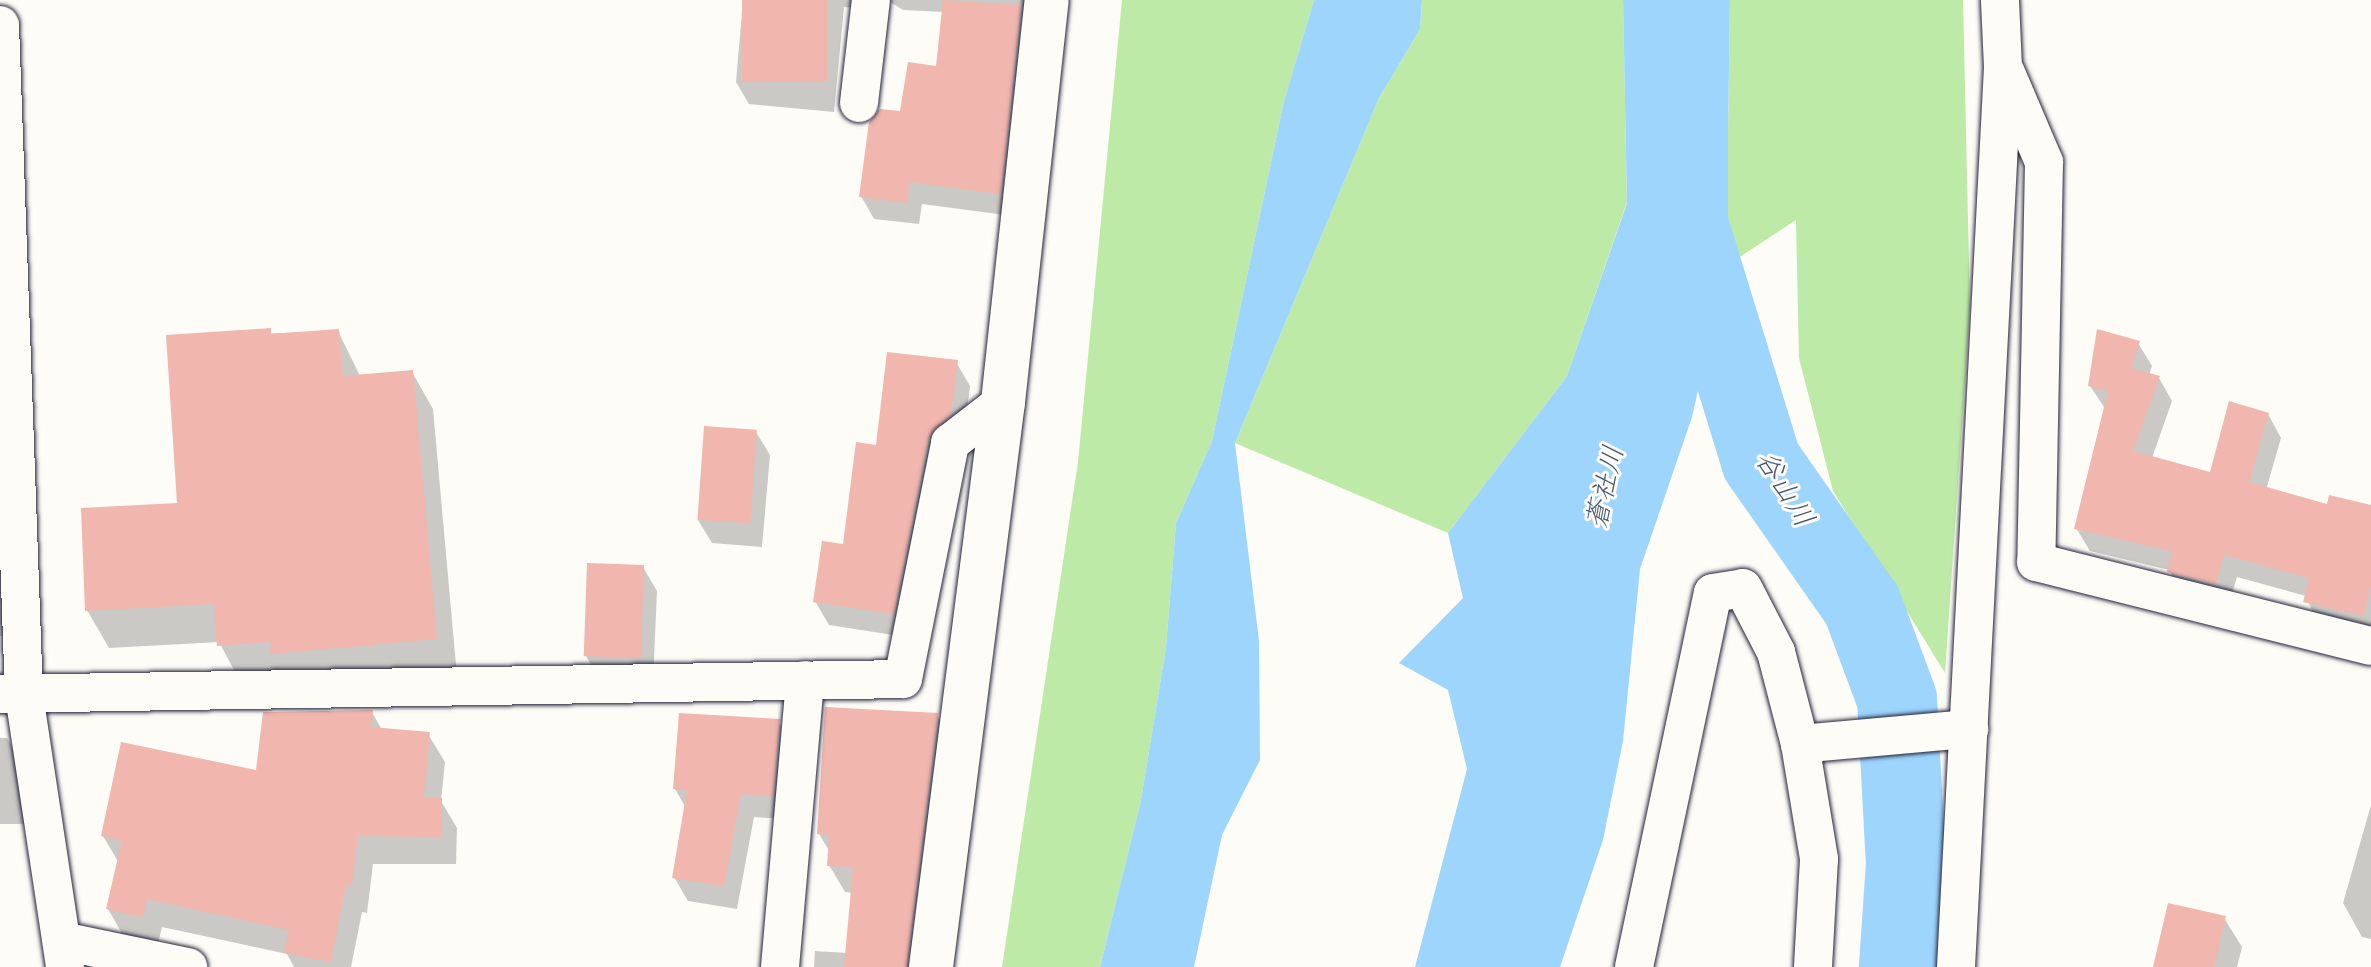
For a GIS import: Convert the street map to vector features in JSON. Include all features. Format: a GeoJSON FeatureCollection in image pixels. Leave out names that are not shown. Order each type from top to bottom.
{"type":"FeatureCollection","features":[{"type":"Feature","properties":{"kind":"street"},"geometry":{"type":"LineString","coordinates":[[859,103],[871,0]]}},
{"type":"Feature","properties":{"kind":"street"},"geometry":{"type":"LineString","coordinates":[[931,967],[1003,402],[1047,0]]}},
{"type":"Feature","properties":{"kind":"street"},"geometry":{"type":"LineString","coordinates":[[1956,967],[2003,67],[2000,0]]}},
{"type":"Feature","properties":{"kind":"street"},"geometry":{"type":"LineString","coordinates":[[0,25],[12,694],[64,954],[188,967]]}},
{"type":"Feature","properties":{"kind":"street"},"geometry":{"type":"LineString","coordinates":[[2003,67],[2044,162],[2036,562],[2371,646]]}},
{"type":"Feature","properties":{"kind":"street"},"geometry":{"type":"LineString","coordinates":[[12,694],[903,679],[950,443],[1003,402]]}},
{"type":"Feature","properties":{"kind":"street"},"geometry":{"type":"LineString","coordinates":[[1634,967],[1713,593],[1743,588],[1776,652],[1800,744],[1819,859],[1813,967]]}},
{"type":"Feature","properties":{"kind":"street"},"geometry":{"type":"LineString","coordinates":[[780,967],[805,680]]}},
{"type":"Feature","properties":{"kind":"street"},"geometry":{"type":"LineString","coordinates":[[1800,744],[1967,728]]}},
{"type":"Feature","properties":{"kind":"green space"},"geometry":{"type":"Polygon","coordinates":[[[1122,0],[1314,0],[1284,101],[1212,441],[1176,523],[1166,647],[1141,800],[1100,967],[1002,967],[1078,462],[1122,0]]]}},
{"type":"Feature","properties":{"kind":"green space"},"geometry":{"type":"Polygon","coordinates":[[[1422,0],[1623,0],[1627,202],[1567,376],[1448,533],[1235,443],[1379,98],[1420,29],[1422,0]]]}},
{"type":"Feature","properties":{"kind":"green space"},"geometry":{"type":"Polygon","coordinates":[[[1730,0],[1963,0],[1970,306],[1945,673],[1833,491],[1799,358],[1796,220],[1726,266],[1730,0]]]}},
{"type":"Feature","properties":{"kind":"water"},"geometry":{"type":"Polygon","coordinates":[[[1314,0],[1422,0],[1420,29],[1379,98],[1235,443],[1259,641],[1260,760],[1222,835],[1194,967],[1100,967],[1141,800],[1166,647],[1176,523],[1212,441],[1284,101],[1314,0]]]}},
{"type":"Feature","properties":{"kind":"water","name":"蒼社川"},"geometry":{"type":"Polygon","coordinates":[[[1623,0],[1730,0],[1726,266],[1692,417],[1640,569],[1623,741],[1603,840],[1560,967],[1415,967],[1467,769],[1448,690],[1399,663],[1463,598],[1448,533],[1567,376],[1627,203],[1623,0]]]}},
{"type":"Feature","properties":{"kind":"building"},"geometry":{"type":"Polygon","coordinates":[[[742,0],[827,0],[827,82],[742,82],[742,0]]]}},
{"type":"Feature","properties":{"kind":"building"},"geometry":{"type":"Polygon","coordinates":[[[943,0],[1021,5],[1001,194],[910,182],[907,203],[859,197],[869,122],[880,109],[900,111],[908,62],[936,66],[943,0]]]}},
{"type":"Feature","properties":{"kind":"building"},"geometry":{"type":"Polygon","coordinates":[[[271,328],[271,334],[339,329],[343,376],[413,370],[437,639],[270,654],[271,642],[217,646],[214,604],[85,611],[81,508],[177,503],[166,335],[271,328]]]}},
{"type":"Feature","properties":{"kind":"building"},"geometry":{"type":"Polygon","coordinates":[[[2097,329],[2140,341],[2131,368],[2160,376],[2133,451],[2210,472],[2229,401],[2269,413],[2249,482],[2327,504],[2329,495],[2371,505],[2371,585],[2364,616],[2303,602],[2309,578],[2224,555],[2216,584],[2167,572],[2172,551],[2074,529],[2108,391],[2088,386],[2097,329]]]}},
{"type":"Feature","properties":{"kind":"building"},"geometry":{"type":"Polygon","coordinates":[[[887,352],[958,360],[951,414],[928,439],[894,614],[813,602],[822,541],[843,544],[856,442],[876,445],[887,352]]]}},
{"type":"Feature","properties":{"kind":"building"},"geometry":{"type":"Polygon","coordinates":[[[704,426],[757,430],[750,523],[697,520],[704,426]]]}},
{"type":"Feature","properties":{"kind":"building"},"geometry":{"type":"Polygon","coordinates":[[[587,563],[644,565],[641,658],[584,656],[587,563]]]}},
{"type":"Feature","properties":{"kind":"building"},"geometry":{"type":"Polygon","coordinates":[[[825,707],[938,713],[907,967],[844,967],[853,867],[827,866],[829,835],[817,834],[825,707]]]}},
{"type":"Feature","properties":{"kind":"building"},"geometry":{"type":"Polygon","coordinates":[[[373,710],[371,727],[430,732],[424,797],[442,798],[441,837],[358,836],[352,885],[346,885],[331,962],[284,953],[289,930],[147,899],[143,917],[106,909],[122,840],[101,836],[121,742],[256,770],[263,712],[373,710]]]}},
{"type":"Feature","properties":{"kind":"building"},"geometry":{"type":"Polygon","coordinates":[[[679,713],[780,719],[773,796],[741,794],[724,886],[672,878],[687,790],[673,789],[679,713]]]}},
{"type":"Feature","properties":{"kind":"building"},"geometry":{"type":"Polygon","coordinates":[[[2168,903],[2226,916],[2214,967],[2153,967],[2168,903]]]}},
{"type":"Feature","properties":{"kind":"waterway","name":"谷山川"},"geometry":{"type":"LineString","coordinates":[[1688,0],[1688,223],[1761,461],[1862,605],[1897,699],[1906,863],[1899,967]]}}]}
